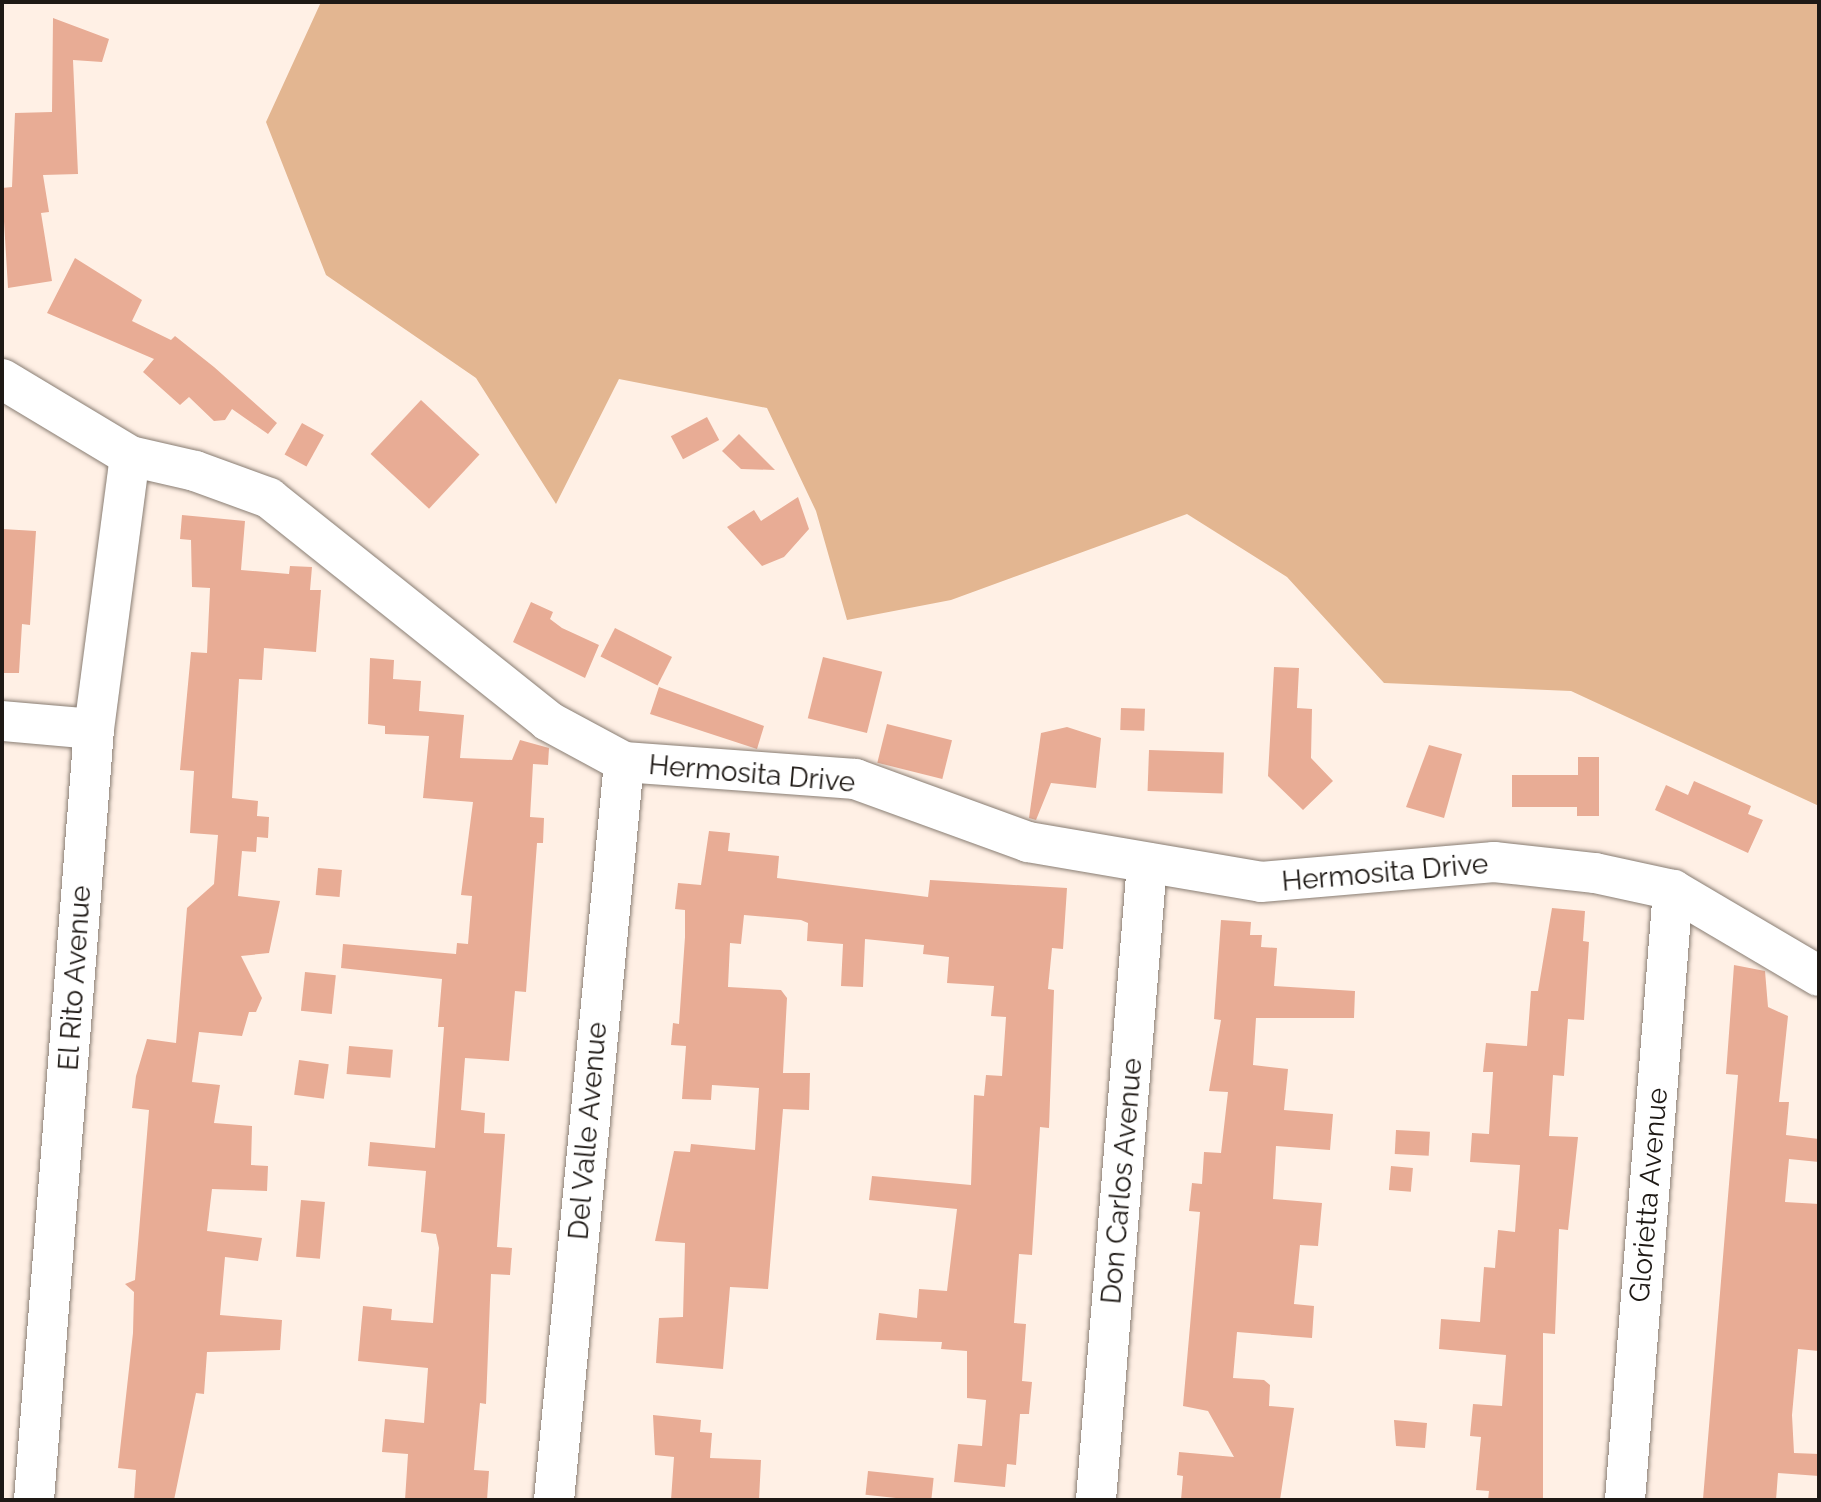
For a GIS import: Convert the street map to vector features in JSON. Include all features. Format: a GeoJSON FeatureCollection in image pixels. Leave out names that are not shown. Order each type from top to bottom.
{"type":"FeatureCollection","features":[{"type":"Feature","properties":{"kind":"street","name":"Hermosita Drive"},"geometry":{"type":"LineString","coordinates":[[2,379],[130,456],[195,471],[269,498],[548,721],[624,762],[855,779],[1028,842],[1261,882],[1494,862],[1595,873],[1673,890],[1819,976]]}},
{"type":"Feature","properties":{"kind":"street","name":"El Rito Avenue"},"geometry":{"type":"LineString","coordinates":[[34,1500],[94,729],[130,456]]}},
{"type":"Feature","properties":{"kind":"street"},"geometry":{"type":"LineString","coordinates":[[2,721],[94,729]]}},
{"type":"Feature","properties":{"kind":"street","name":"Del Valle Avenue"},"geometry":{"type":"LineString","coordinates":[[554,1500],[624,762]]}},
{"type":"Feature","properties":{"kind":"street","name":"Don Carlos Avenue"},"geometry":{"type":"LineString","coordinates":[[1096,1500],[1147,863]]}},
{"type":"Feature","properties":{"kind":"street","name":"Glorietta Avenue"},"geometry":{"type":"LineString","coordinates":[[1625,1500],[1673,890]]}},
{"type":"Feature","properties":{"kind":"shaded area"},"geometry":{"type":"Polygon","coordinates":[[[321,2],[1819,2],[1819,806],[1571,691],[1384,683],[1287,577],[1187,514],[951,600],[847,620],[816,511],[767,408],[619,379],[556,504],[476,378],[326,275],[266,122],[321,2]]]}},
{"type":"Feature","properties":{"kind":"building"},"geometry":{"type":"Polygon","coordinates":[[[53,18],[109,39],[102,62],[73,60],[78,174],[43,175],[49,212],[41,213],[52,281],[8,288],[2,188],[12,187],[15,113],[52,112],[53,18]]]}},
{"type":"Feature","properties":{"kind":"building"},"geometry":{"type":"Polygon","coordinates":[[[75,258],[142,300],[132,321],[171,340],[175,336],[277,423],[268,434],[232,409],[225,420],[214,421],[189,397],[180,405],[143,372],[154,359],[47,313],[75,258]]]}},
{"type":"Feature","properties":{"kind":"building"},"geometry":{"type":"Polygon","coordinates":[[[421,400],[480,455],[429,509],[371,454],[421,400]]]}},
{"type":"Feature","properties":{"kind":"building"},"geometry":{"type":"Polygon","coordinates":[[[707,417],[719,440],[683,459],[671,436],[707,417]]]}},
{"type":"Feature","properties":{"kind":"building"},"geometry":{"type":"Polygon","coordinates":[[[302,423],[324,435],[306,467],[285,454],[302,423]]]}},
{"type":"Feature","properties":{"kind":"building"},"geometry":{"type":"Polygon","coordinates":[[[739,434],[775,470],[741,469],[722,451],[739,434]]]}},
{"type":"Feature","properties":{"kind":"building"},"geometry":{"type":"Polygon","coordinates":[[[798,497],[809,529],[784,557],[762,566],[727,527],[754,510],[761,521],[798,497]]]}},
{"type":"Feature","properties":{"kind":"building"},"geometry":{"type":"Polygon","coordinates":[[[182,515],[245,521],[241,570],[289,574],[290,566],[312,567],[310,590],[321,590],[316,652],[264,648],[262,680],[239,679],[232,798],[258,801],[257,816],[269,817],[268,838],[257,837],[256,852],[242,851],[238,896],[280,901],[269,953],[241,956],[262,998],[256,1012],[249,1012],[242,1036],[199,1032],[192,1082],[220,1085],[214,1123],[252,1126],[251,1165],[268,1166],[267,1191],[212,1189],[207,1231],[262,1238],[258,1261],[225,1257],[220,1315],[282,1320],[280,1350],[207,1352],[204,1394],[196,1393],[174,1500],[134,1500],[136,1470],[118,1468],[133,1333],[134,1292],[125,1284],[135,1280],[149,1110],[132,1108],[136,1076],[147,1039],[176,1043],[187,908],[214,884],[218,835],[190,833],[194,771],[180,770],[191,652],[207,653],[210,588],[192,587],[191,540],[180,539],[182,515]]]}},
{"type":"Feature","properties":{"kind":"building"},"geometry":{"type":"Polygon","coordinates":[[[2,529],[36,531],[30,625],[22,624],[19,673],[2,673],[2,529]]]}},
{"type":"Feature","properties":{"kind":"building"},"geometry":{"type":"Polygon","coordinates":[[[531,602],[553,612],[550,619],[562,628],[599,645],[585,678],[513,642],[531,602]]]}},
{"type":"Feature","properties":{"kind":"building"},"geometry":{"type":"Polygon","coordinates":[[[615,628],[672,657],[657,686],[600,657],[615,628]]]}},
{"type":"Feature","properties":{"kind":"building"},"geometry":{"type":"Polygon","coordinates":[[[823,657],[882,672],[867,733],[808,718],[823,657]]]}},
{"type":"Feature","properties":{"kind":"building"},"geometry":{"type":"Polygon","coordinates":[[[370,658],[394,660],[393,679],[421,681],[419,711],[464,715],[460,758],[512,760],[520,740],[549,748],[548,765],[533,764],[530,817],[544,818],[543,843],[537,843],[526,992],[515,991],[509,1061],[465,1058],[461,1110],[485,1113],[484,1133],[505,1134],[497,1247],[512,1248],[510,1275],[491,1274],[486,1404],[480,1403],[474,1470],[489,1471],[487,1500],[405,1500],[408,1454],[382,1452],[385,1419],[424,1423],[428,1368],[358,1361],[363,1306],[392,1309],[391,1320],[433,1323],[439,1248],[436,1234],[421,1232],[426,1171],[368,1166],[370,1142],[435,1148],[444,1027],[438,1027],[442,979],[341,968],[343,944],[456,954],[457,943],[468,944],[472,896],[461,895],[473,802],[423,798],[429,736],[385,734],[385,726],[368,724],[370,658]]]}},
{"type":"Feature","properties":{"kind":"building"},"geometry":{"type":"Polygon","coordinates":[[[1274,667],[1299,668],[1297,708],[1312,709],[1311,758],[1333,781],[1303,810],[1268,776],[1274,667]]]}},
{"type":"Feature","properties":{"kind":"building"},"geometry":{"type":"Polygon","coordinates":[[[659,687],[764,726],[757,749],[650,714],[659,687]]]}},
{"type":"Feature","properties":{"kind":"building"},"geometry":{"type":"Polygon","coordinates":[[[1121,708],[1145,709],[1144,731],[1120,730],[1121,708]]]}},
{"type":"Feature","properties":{"kind":"building"},"geometry":{"type":"Polygon","coordinates":[[[887,724],[952,740],[942,779],[877,763],[887,724]]]}},
{"type":"Feature","properties":{"kind":"building"},"geometry":{"type":"Polygon","coordinates":[[[1067,727],[1101,738],[1096,788],[1051,783],[1036,820],[1029,818],[1041,733],[1067,727]]]}},
{"type":"Feature","properties":{"kind":"building"},"geometry":{"type":"Polygon","coordinates":[[[1429,745],[1462,754],[1444,818],[1406,807],[1429,745]]]}},
{"type":"Feature","properties":{"kind":"building"},"geometry":{"type":"Polygon","coordinates":[[[1149,750],[1224,753],[1223,794],[1148,791],[1149,750]]]}},
{"type":"Feature","properties":{"kind":"building"},"geometry":{"type":"Polygon","coordinates":[[[1578,757],[1599,757],[1599,816],[1577,816],[1577,807],[1512,807],[1512,775],[1578,775],[1578,757]]]}},
{"type":"Feature","properties":{"kind":"building"},"geometry":{"type":"Polygon","coordinates":[[[1694,781],[1751,806],[1748,814],[1763,820],[1748,853],[1655,810],[1666,785],[1688,795],[1694,781]]]}},
{"type":"Feature","properties":{"kind":"building"},"geometry":{"type":"Polygon","coordinates":[[[709,831],[730,833],[728,851],[779,856],[777,878],[928,897],[930,880],[1067,888],[1063,949],[1052,948],[1048,989],[1054,990],[1049,1128],[1040,1127],[1032,1255],[1019,1254],[1014,1323],[1026,1324],[1022,1381],[1032,1382],[1029,1414],[1020,1414],[1016,1465],[1007,1464],[1005,1487],[954,1482],[958,1444],[982,1446],[986,1400],[967,1398],[967,1351],[941,1349],[942,1342],[876,1340],[879,1313],[917,1318],[919,1289],[947,1291],[957,1209],[869,1200],[872,1176],[971,1185],[974,1095],[984,1096],[986,1075],[1002,1076],[1006,1017],[991,1016],[994,986],[947,983],[949,957],[923,954],[924,945],[865,939],[863,987],[841,986],[843,944],[807,941],[808,923],[801,920],[744,915],[741,944],[730,943],[728,987],[781,990],[787,998],[783,1073],[810,1073],[809,1110],[783,1109],[768,1289],[730,1287],[723,1369],[656,1363],[659,1318],[683,1317],[685,1243],[655,1241],[674,1151],[690,1152],[691,1144],[755,1150],[759,1088],[712,1085],[711,1100],[682,1099],[686,1046],[671,1045],[673,1023],[679,1024],[685,937],[685,910],[675,909],[678,883],[701,885],[709,831]]]}},
{"type":"Feature","properties":{"kind":"building"},"geometry":{"type":"Polygon","coordinates":[[[318,868],[342,870],[340,897],[316,895],[318,868]]]}},
{"type":"Feature","properties":{"kind":"building"},"geometry":{"type":"Polygon","coordinates":[[[1552,908],[1585,911],[1583,941],[1589,942],[1584,1020],[1568,1019],[1564,1076],[1553,1075],[1549,1136],[1578,1137],[1568,1230],[1559,1229],[1555,1334],[1543,1333],[1543,1500],[1488,1500],[1489,1491],[1476,1490],[1481,1437],[1470,1436],[1473,1404],[1502,1406],[1506,1355],[1439,1349],[1441,1319],[1480,1322],[1484,1267],[1495,1268],[1498,1230],[1515,1232],[1520,1165],[1470,1162],[1472,1133],[1489,1134],[1493,1072],[1483,1072],[1486,1043],[1527,1046],[1531,991],[1538,991],[1552,908]]]}},
{"type":"Feature","properties":{"kind":"building"},"geometry":{"type":"Polygon","coordinates":[[[1221,920],[1251,922],[1250,935],[1262,935],[1261,947],[1277,948],[1274,986],[1355,991],[1354,1018],[1256,1018],[1253,1065],[1288,1069],[1284,1110],[1333,1114],[1330,1150],[1276,1146],[1273,1199],[1322,1203],[1318,1246],[1300,1245],[1294,1304],[1314,1306],[1312,1338],[1237,1332],[1233,1378],[1264,1380],[1270,1385],[1269,1406],[1294,1408],[1280,1500],[1181,1500],[1183,1476],[1177,1475],[1179,1452],[1234,1457],[1208,1411],[1183,1406],[1200,1212],[1189,1211],[1192,1183],[1202,1184],[1204,1152],[1221,1153],[1228,1092],[1209,1091],[1221,1020],[1214,1019],[1221,920]]]}},
{"type":"Feature","properties":{"kind":"building"},"geometry":{"type":"Polygon","coordinates":[[[1734,965],[1765,971],[1768,1007],[1788,1016],[1779,1102],[1789,1102],[1786,1135],[1819,1139],[1819,1162],[1789,1159],[1785,1202],[1819,1204],[1819,1351],[1798,1349],[1792,1415],[1794,1453],[1819,1454],[1819,1476],[1778,1473],[1776,1500],[1703,1499],[1738,1075],[1726,1074],[1734,965]]]}},
{"type":"Feature","properties":{"kind":"building"},"geometry":{"type":"Polygon","coordinates":[[[305,972],[336,975],[332,1014],[301,1011],[305,972]]]}},
{"type":"Feature","properties":{"kind":"building"},"geometry":{"type":"Polygon","coordinates":[[[349,1046],[393,1050],[390,1078],[347,1074],[349,1046]]]}},
{"type":"Feature","properties":{"kind":"building"},"geometry":{"type":"Polygon","coordinates":[[[299,1060],[329,1064],[324,1099],[294,1095],[299,1060]]]}},
{"type":"Feature","properties":{"kind":"building"},"geometry":{"type":"Polygon","coordinates":[[[1396,1130],[1430,1132],[1429,1156],[1395,1154],[1396,1130]]]}},
{"type":"Feature","properties":{"kind":"building"},"geometry":{"type":"Polygon","coordinates":[[[1391,1166],[1413,1168],[1411,1192],[1389,1190],[1391,1166]]]}},
{"type":"Feature","properties":{"kind":"building"},"geometry":{"type":"Polygon","coordinates":[[[301,1200],[325,1202],[320,1259],[296,1257],[301,1200]]]}},
{"type":"Feature","properties":{"kind":"building"},"geometry":{"type":"Polygon","coordinates":[[[653,1415],[701,1420],[700,1432],[712,1433],[710,1458],[761,1460],[759,1500],[671,1500],[674,1457],[655,1455],[653,1415]]]}},
{"type":"Feature","properties":{"kind":"building"},"geometry":{"type":"Polygon","coordinates":[[[1394,1420],[1427,1423],[1425,1448],[1396,1446],[1394,1420]]]}},
{"type":"Feature","properties":{"kind":"building"},"geometry":{"type":"Polygon","coordinates":[[[868,1471],[934,1478],[931,1500],[865,1495],[868,1471]]]}}]}
